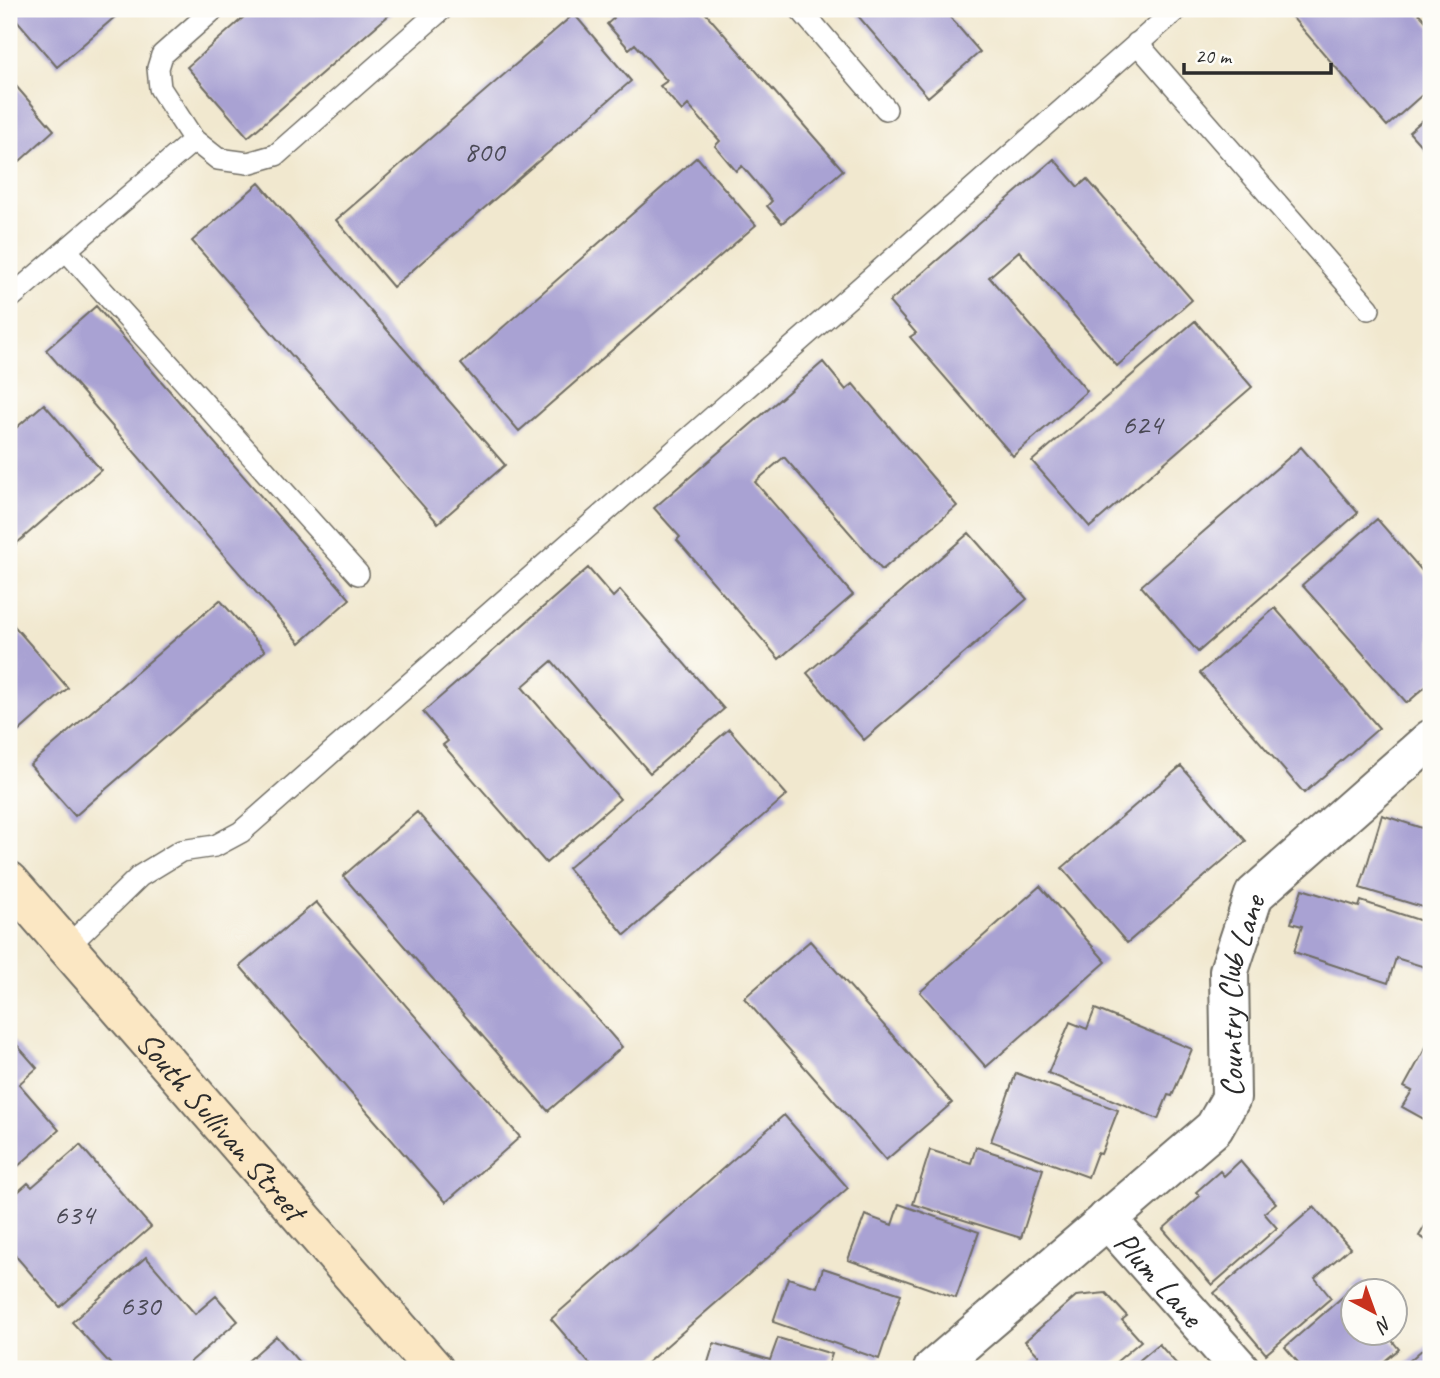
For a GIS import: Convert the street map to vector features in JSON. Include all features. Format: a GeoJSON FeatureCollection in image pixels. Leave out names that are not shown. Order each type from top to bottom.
{"type":"FeatureCollection","features":[{"type":"Feature","properties":{"kind":"street","name":"Country Club Lane"},"geometry":{"type":"LineString","coordinates":[[933,1369],[1214,1128],[1231,1098],[1229,971],[1254,895],[1431,739]]}},
{"type":"Feature","properties":{"kind":"street","name":"South Sullivan Street"},"geometry":{"type":"LineString","coordinates":[[14,897],[66,948],[434,1369]]}},
{"type":"Feature","properties":{"kind":"street","name":"Plum Lane"},"geometry":{"type":"LineString","coordinates":[[1107,1219],[1241,1369]]}},
{"type":"Feature","properties":{"kind":"lane"},"geometry":{"type":"LineString","coordinates":[[214,9],[162,55],[158,68],[160,88],[194,140],[218,159],[248,163],[276,155],[442,9]]}},
{"type":"Feature","properties":{"kind":"lane"},"geometry":{"type":"LineString","coordinates":[[800,9],[886,109]]}},
{"type":"Feature","properties":{"kind":"lane"},"geometry":{"type":"LineString","coordinates":[[66,948],[140,876],[181,850],[215,846],[241,832],[1177,9]]}},
{"type":"Feature","properties":{"kind":"lane"},"geometry":{"type":"LineString","coordinates":[[1137,43],[1369,309]]}},
{"type":"Feature","properties":{"kind":"lane"},"geometry":{"type":"LineString","coordinates":[[9,299],[194,140]]}},
{"type":"Feature","properties":{"kind":"lane"},"geometry":{"type":"LineString","coordinates":[[66,250],[358,574]]}},
{"type":"Feature","properties":{"kind":"building"},"geometry":{"type":"Polygon","coordinates":[[[9,9],[124,9],[57,67],[9,9]]]}},
{"type":"Feature","properties":{"kind":"building"},"geometry":{"type":"Polygon","coordinates":[[[253,9],[396,9],[248,137],[187,67],[253,9]]]}},
{"type":"Feature","properties":{"kind":"building"},"geometry":{"type":"Polygon","coordinates":[[[606,9],[702,9],[843,170],[782,223],[767,206],[772,201],[742,166],[736,171],[715,146],[720,141],[688,105],[682,111],[660,86],[667,81],[635,44],[629,49],[607,24],[614,18],[606,9]]]}},
{"type":"Feature","properties":{"kind":"building"},"geometry":{"type":"Polygon","coordinates":[[[852,9],[943,9],[980,52],[928,97],[852,9]]]}},
{"type":"Feature","properties":{"kind":"building"},"geometry":{"type":"Polygon","coordinates":[[[1285,9],[1415,9],[1431,27],[1431,87],[1387,126],[1285,9]]]}},
{"type":"Feature","properties":{"kind":"building"},"geometry":{"type":"Polygon","coordinates":[[[574,14],[631,81],[393,287],[336,220],[574,14]]]}},
{"type":"Feature","properties":{"kind":"building"},"geometry":{"type":"Polygon","coordinates":[[[9,78],[54,130],[9,171],[9,78]]]}},
{"type":"Feature","properties":{"kind":"building"},"geometry":{"type":"Polygon","coordinates":[[[1431,113],[1431,157],[1409,132],[1431,113]]]}},
{"type":"Feature","properties":{"kind":"building"},"geometry":{"type":"Polygon","coordinates":[[[697,157],[756,225],[519,431],[461,364],[697,157]]]}},
{"type":"Feature","properties":{"kind":"building"},"geometry":{"type":"Polygon","coordinates":[[[1054,159],[1078,187],[1087,179],[1192,300],[1117,366],[1019,251],[989,277],[1087,391],[1013,456],[910,337],[916,333],[889,302],[1054,159]]]}},
{"type":"Feature","properties":{"kind":"building"},"geometry":{"type":"Polygon","coordinates":[[[259,183],[505,465],[438,523],[192,241],[259,183]]]}},
{"type":"Feature","properties":{"kind":"building"},"geometry":{"type":"Polygon","coordinates":[[[96,306],[350,599],[300,643],[46,350],[96,306]]]}},
{"type":"Feature","properties":{"kind":"building"},"geometry":{"type":"Polygon","coordinates":[[[1195,321],[1252,387],[1090,527],[1032,461],[1195,321]]]}},
{"type":"Feature","properties":{"kind":"building"},"geometry":{"type":"Polygon","coordinates":[[[823,362],[846,390],[853,384],[957,506],[882,570],[784,457],[755,482],[853,595],[779,659],[677,540],[680,537],[654,508],[823,362]]]}},
{"type":"Feature","properties":{"kind":"building"},"geometry":{"type":"Polygon","coordinates":[[[44,404],[101,470],[9,550],[9,434],[44,404]]]}},
{"type":"Feature","properties":{"kind":"building"},"geometry":{"type":"Polygon","coordinates":[[[1301,447],[1358,513],[1198,652],[1141,586],[1301,447]]]}},
{"type":"Feature","properties":{"kind":"building"},"geometry":{"type":"Polygon","coordinates":[[[1377,519],[1431,581],[1431,682],[1407,703],[1302,585],[1377,519]]]}},
{"type":"Feature","properties":{"kind":"building"},"geometry":{"type":"Polygon","coordinates":[[[969,533],[1027,599],[864,740],[807,673],[969,533]]]}},
{"type":"Feature","properties":{"kind":"building"},"geometry":{"type":"Polygon","coordinates":[[[588,568],[613,597],[620,590],[724,709],[650,773],[552,661],[522,687],[620,799],[546,863],[443,745],[448,741],[423,712],[588,568]]]}},
{"type":"Feature","properties":{"kind":"building"},"geometry":{"type":"Polygon","coordinates":[[[220,600],[265,651],[75,816],[30,765],[220,600]]]}},
{"type":"Feature","properties":{"kind":"building"},"geometry":{"type":"Polygon","coordinates":[[[1275,608],[1379,728],[1304,793],[1200,673],[1275,608]]]}},
{"type":"Feature","properties":{"kind":"building"},"geometry":{"type":"Polygon","coordinates":[[[9,620],[68,688],[18,732],[9,722],[9,620]]]}},
{"type":"Feature","properties":{"kind":"building"},"geometry":{"type":"Polygon","coordinates":[[[729,729],[787,795],[625,935],[568,868],[729,729]]]}},
{"type":"Feature","properties":{"kind":"building"},"geometry":{"type":"Polygon","coordinates":[[[1181,766],[1246,841],[1127,943],[1062,868],[1181,766]]]}},
{"type":"Feature","properties":{"kind":"building"},"geometry":{"type":"Polygon","coordinates":[[[417,812],[622,1047],[548,1111],[343,876],[417,812]]]}},
{"type":"Feature","properties":{"kind":"building"},"geometry":{"type":"Polygon","coordinates":[[[1382,815],[1431,831],[1429,909],[1360,888],[1382,815]]]}},
{"type":"Feature","properties":{"kind":"building"},"geometry":{"type":"Polygon","coordinates":[[[1040,886],[1106,962],[986,1067],[920,992],[1040,886]]]}},
{"type":"Feature","properties":{"kind":"building"},"geometry":{"type":"Polygon","coordinates":[[[1302,889],[1359,907],[1361,901],[1431,924],[1431,969],[1396,958],[1388,983],[1294,952],[1302,926],[1291,923],[1302,889]]]}},
{"type":"Feature","properties":{"kind":"building"},"geometry":{"type":"Polygon","coordinates":[[[316,902],[520,1137],[446,1202],[240,966],[316,902]]]}},
{"type":"Feature","properties":{"kind":"building"},"geometry":{"type":"Polygon","coordinates":[[[810,941],[952,1103],[886,1160],[744,998],[810,941]]]}},
{"type":"Feature","properties":{"kind":"building"},"geometry":{"type":"Polygon","coordinates":[[[1095,1009],[1192,1049],[1172,1096],[1168,1095],[1158,1119],[1048,1073],[1070,1022],[1087,1029],[1095,1009]]]}},
{"type":"Feature","properties":{"kind":"building"},"geometry":{"type":"Polygon","coordinates":[[[9,1036],[37,1068],[19,1084],[59,1130],[17,1167],[9,1157],[9,1036]]]}},
{"type":"Feature","properties":{"kind":"building"},"geometry":{"type":"Polygon","coordinates":[[[1431,1038],[1431,1123],[1402,1107],[1412,1091],[1404,1087],[1431,1038]]]}},
{"type":"Feature","properties":{"kind":"building"},"geometry":{"type":"Polygon","coordinates":[[[1016,1073],[1118,1110],[1101,1154],[1097,1153],[1088,1177],[991,1141],[1016,1073]]]}},
{"type":"Feature","properties":{"kind":"building"},"geometry":{"type":"Polygon","coordinates":[[[784,1115],[848,1188],[640,1369],[594,1369],[551,1319],[784,1115]]]}},
{"type":"Feature","properties":{"kind":"building"},"geometry":{"type":"Polygon","coordinates":[[[80,1145],[151,1227],[60,1307],[14,1254],[9,1259],[9,1200],[28,1183],[32,1187],[80,1145]]]}},
{"type":"Feature","properties":{"kind":"building"},"geometry":{"type":"Polygon","coordinates":[[[976,1147],[1043,1169],[1021,1238],[913,1204],[930,1150],[971,1163],[976,1147]]]}},
{"type":"Feature","properties":{"kind":"building"},"geometry":{"type":"Polygon","coordinates":[[[1240,1161],[1276,1203],[1264,1213],[1277,1228],[1212,1285],[1163,1229],[1200,1196],[1196,1192],[1220,1171],[1224,1176],[1240,1161]]]}},
{"type":"Feature","properties":{"kind":"building"},"geometry":{"type":"Polygon","coordinates":[[[899,1204],[979,1232],[956,1298],[848,1260],[865,1215],[892,1225],[899,1204]]]}},
{"type":"Feature","properties":{"kind":"building"},"geometry":{"type":"Polygon","coordinates":[[[1314,1207],[1350,1248],[1315,1278],[1331,1298],[1266,1354],[1214,1293],[1314,1207]]]}},
{"type":"Feature","properties":{"kind":"building"},"geometry":{"type":"Polygon","coordinates":[[[1431,1216],[1431,1243],[1419,1236],[1431,1216]]]}},
{"type":"Feature","properties":{"kind":"building"},"geometry":{"type":"Polygon","coordinates":[[[146,1257],[195,1314],[216,1296],[238,1321],[189,1363],[195,1369],[115,1369],[72,1322],[146,1257]]]}},
{"type":"Feature","properties":{"kind":"building"},"geometry":{"type":"Polygon","coordinates":[[[823,1268],[901,1294],[879,1359],[773,1322],[788,1278],[817,1287],[823,1268]]]}},
{"type":"Feature","properties":{"kind":"building"},"geometry":{"type":"Polygon","coordinates":[[[1106,1293],[1127,1316],[1122,1320],[1141,1341],[1108,1369],[1029,1369],[1027,1366],[1039,1356],[1025,1341],[1076,1296],[1106,1293]]]}},
{"type":"Feature","properties":{"kind":"building"},"geometry":{"type":"Polygon","coordinates":[[[1338,1301],[1338,1346],[1397,1346],[1399,1349],[1375,1369],[1299,1369],[1302,1367],[1285,1347],[1338,1301]]]}},
{"type":"Feature","properties":{"kind":"building"},"geometry":{"type":"Polygon","coordinates":[[[276,1336],[305,1369],[239,1369],[276,1336]]]}},
{"type":"Feature","properties":{"kind":"building"},"geometry":{"type":"Polygon","coordinates":[[[778,1338],[832,1354],[827,1369],[706,1369],[714,1343],[770,1360],[778,1338]]]}},
{"type":"Feature","properties":{"kind":"building"},"geometry":{"type":"Polygon","coordinates":[[[1431,1342],[1431,1369],[1400,1369],[1431,1342]]]}},
{"type":"Feature","properties":{"kind":"building"},"geometry":{"type":"Polygon","coordinates":[[[1159,1344],[1181,1369],[1129,1369],[1159,1344]]]}}]}
